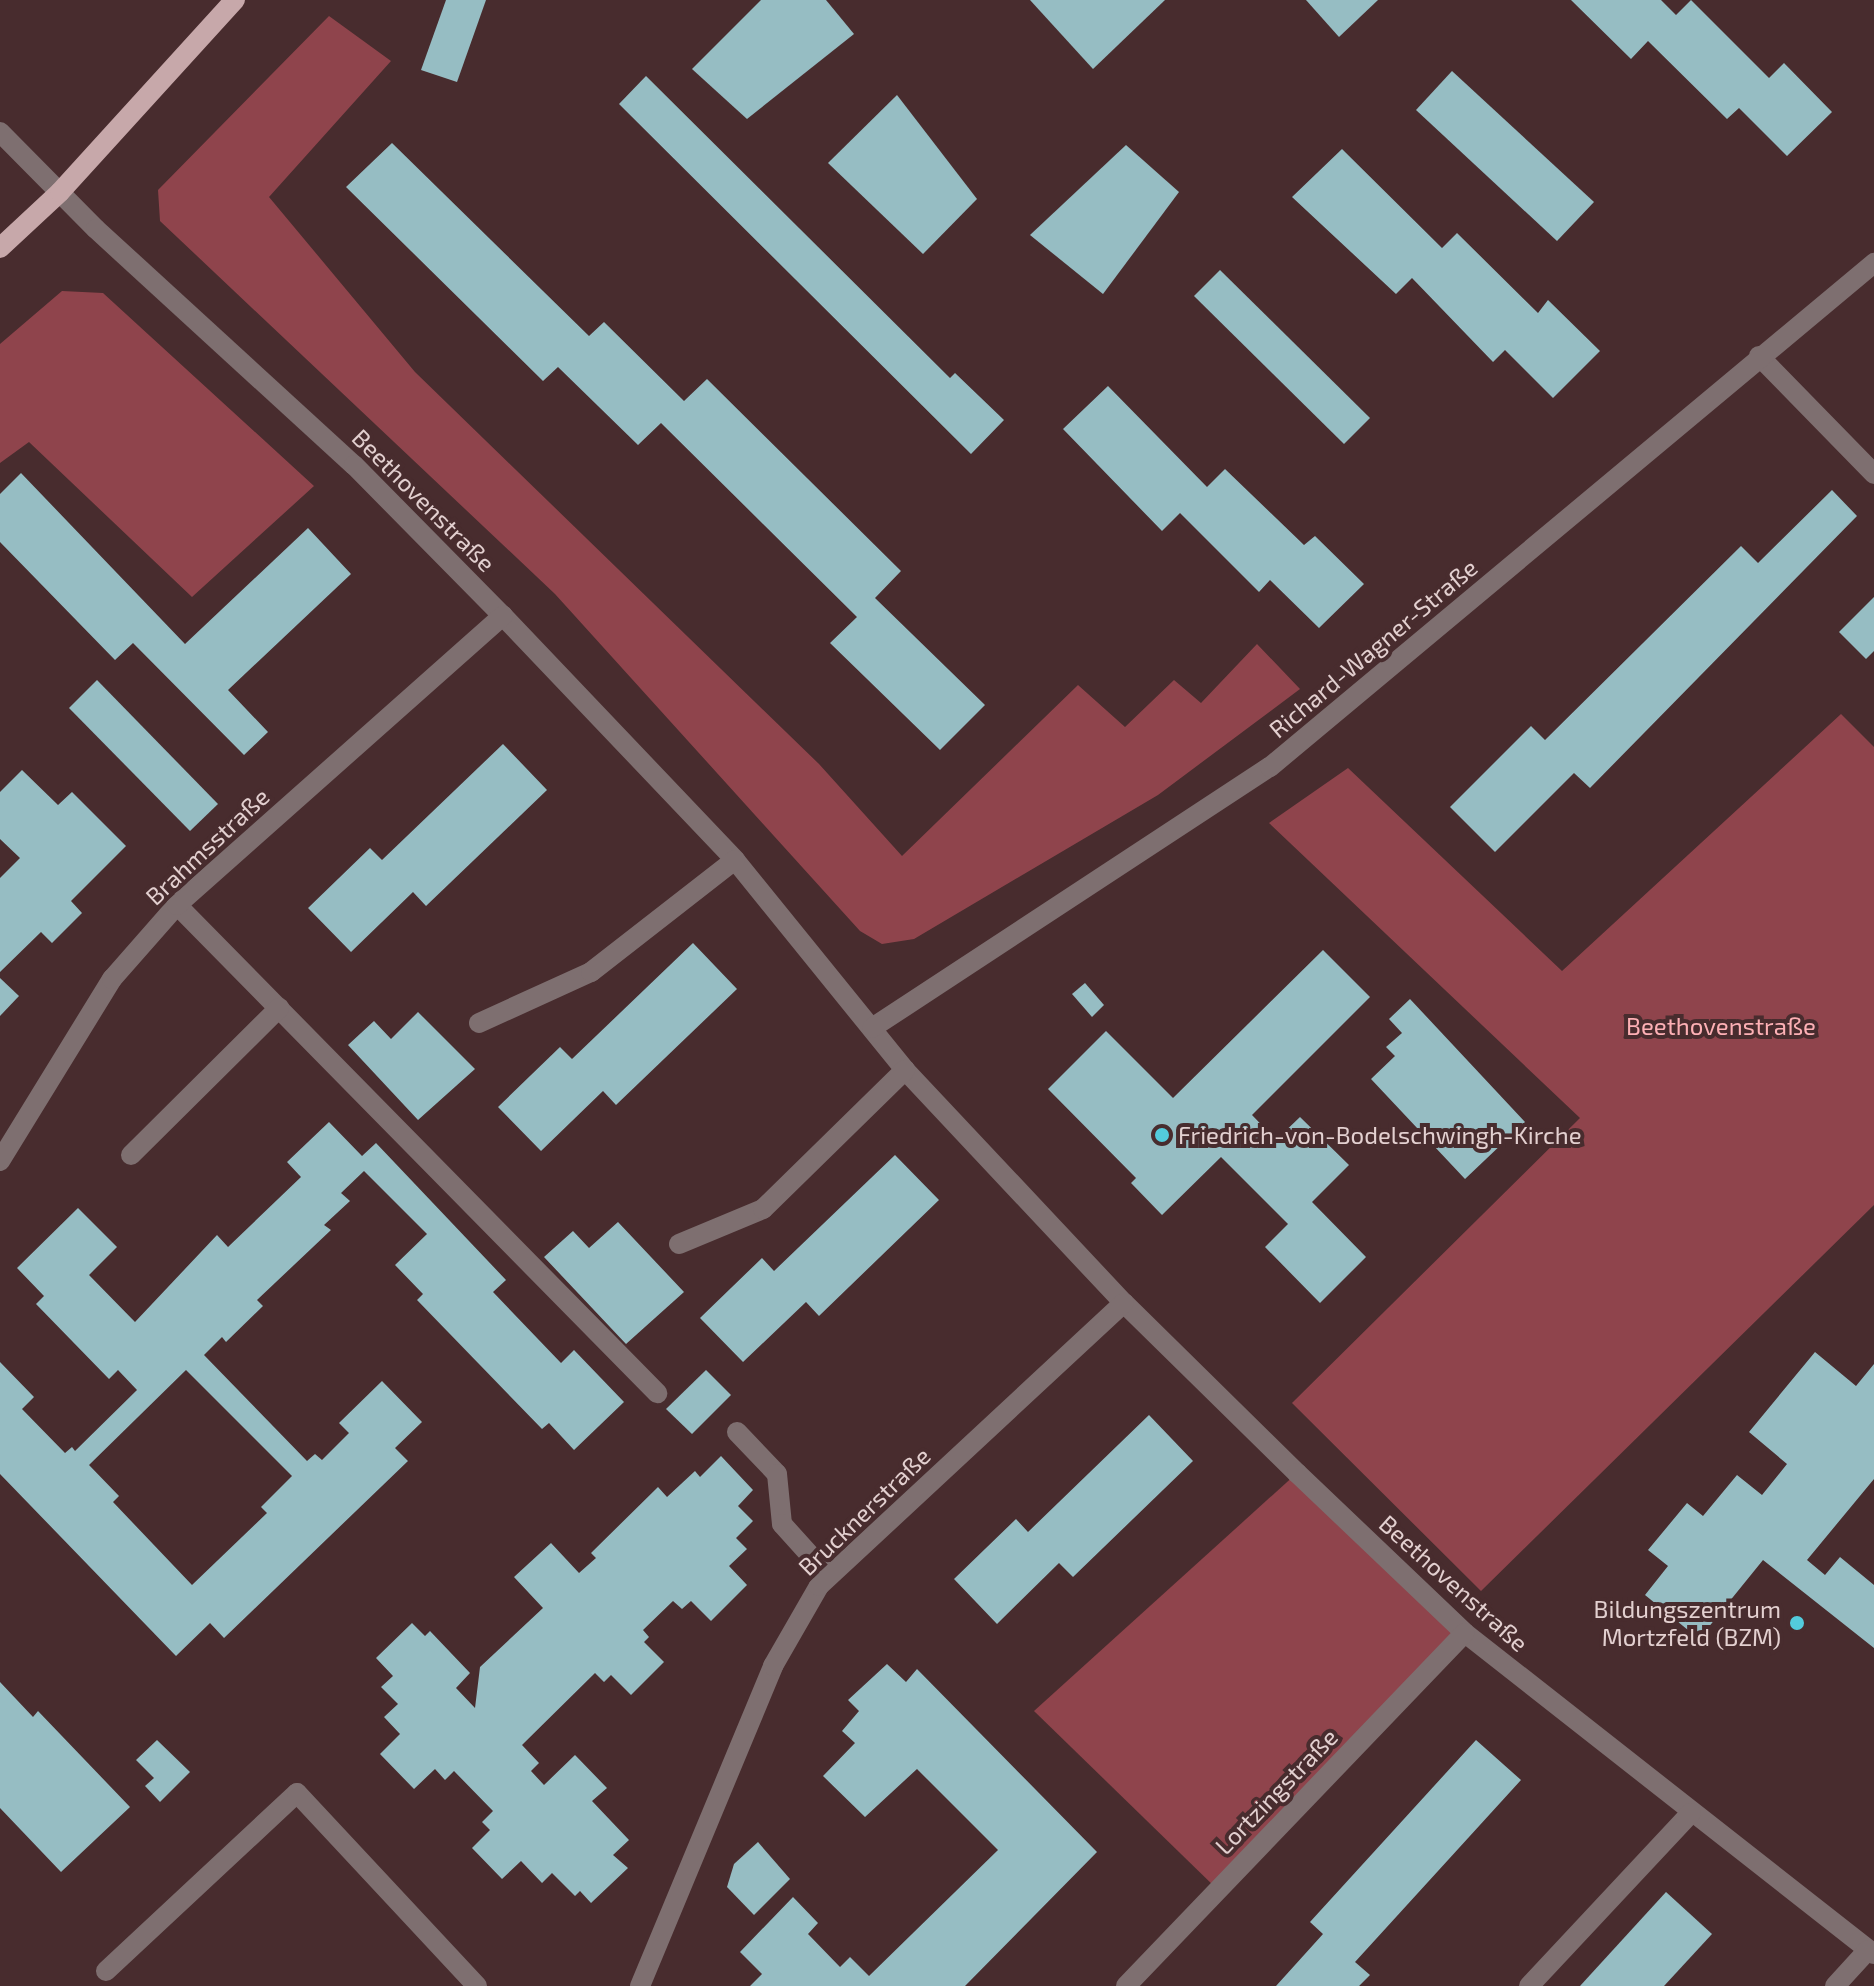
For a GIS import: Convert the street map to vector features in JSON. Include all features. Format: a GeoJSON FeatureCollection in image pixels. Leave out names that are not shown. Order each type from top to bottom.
{"type":"FeatureCollection","features":[{"type":"Feature","properties":{"kind":"main road"},"geometry":{"type":"LineString","coordinates":[[0,248],[60,192],[235,0]]}},
{"type":"Feature","properties":{"kind":"street","name":"Beethovenstraße"},"geometry":{"type":"LineString","coordinates":[[0,132],[60,192],[354,465],[503,616],[735,860],[905,1070],[1124,1303],[1465,1633],[1871,1952]]}},
{"type":"Feature","properties":{"kind":"street","name":"Richard-Wagner-Straße"},"geometry":{"type":"LineString","coordinates":[[872,1028],[1270,767],[1874,263]]}},
{"type":"Feature","properties":{"kind":"street"},"geometry":{"type":"LineString","coordinates":[[1759,356],[1874,474]]}},
{"type":"Feature","properties":{"kind":"street","name":"Brahmsstraße"},"geometry":{"type":"LineString","coordinates":[[0,1161],[112,979],[177,905],[503,616]]}},
{"type":"Feature","properties":{"kind":"street"},"geometry":{"type":"LineString","coordinates":[[479,1023],[591,972],[735,860]]}},
{"type":"Feature","properties":{"kind":"street"},"geometry":{"type":"LineString","coordinates":[[177,905],[657,1393]]}},
{"type":"Feature","properties":{"kind":"street"},"geometry":{"type":"LineString","coordinates":[[131,1155],[279,1008]]}},
{"type":"Feature","properties":{"kind":"street"},"geometry":{"type":"LineString","coordinates":[[679,1244],[763,1209],[905,1070]]}},
{"type":"Feature","properties":{"kind":"street","name":"Brucknerstraße"},"geometry":{"type":"LineString","coordinates":[[640,1986],[773,1666],[829,1576],[1124,1303]]}},
{"type":"Feature","properties":{"kind":"street"},"geometry":{"type":"LineString","coordinates":[[737,1432],[777,1474],[782,1524],[829,1576]]}},
{"type":"Feature","properties":{"kind":"street","name":"Lortzingstraße"},"geometry":{"type":"LineString","coordinates":[[1126,1986],[1465,1633]]}},
{"type":"Feature","properties":{"kind":"street"},"geometry":{"type":"LineString","coordinates":[[106,1971],[297,1793],[477,1986]]}},
{"type":"Feature","properties":{"kind":"street"},"geometry":{"type":"LineString","coordinates":[[1529,1986],[1691,1813]]}},
{"type":"Feature","properties":{"kind":"street"},"geometry":{"type":"LineString","coordinates":[[1835,1986],[1871,1952]]}},
{"type":"Feature","properties":{"kind":"green space"},"geometry":{"type":"Polygon","coordinates":[[[329,16],[391,61],[269,197],[415,372],[819,764],[902,856],[1078,685],[1125,727],[1174,680],[1201,703],[1257,644],[1300,689],[1158,795],[914,939],[882,944],[860,931],[555,594],[160,221],[158,190],[329,16]]]}},
{"type":"Feature","properties":{"kind":"green space"},"geometry":{"type":"Polygon","coordinates":[[[62,291],[103,293],[314,486],[192,597],[29,442],[0,463],[0,344],[62,291]]]}},
{"type":"Feature","properties":{"kind":"green space"},"geometry":{"type":"Polygon","coordinates":[[[1841,714],[1874,747],[1874,1205],[1481,1591],[1292,1403],[1580,1118],[1269,823],[1348,768],[1562,971],[1841,714]]]}},
{"type":"Feature","properties":{"kind":"green space"},"geometry":{"type":"Polygon","coordinates":[[[1297,1473],[1465,1633],[1217,1889],[1034,1711],[1297,1473]]]}},
{"type":"Feature","properties":{"kind":"building"},"geometry":{"type":"Polygon","coordinates":[[[446,0],[486,0],[457,82],[421,70],[446,0]]]}},
{"type":"Feature","properties":{"kind":"building"},"geometry":{"type":"Polygon","coordinates":[[[761,0],[826,0],[854,34],[747,119],[692,69],[761,0]]]}},
{"type":"Feature","properties":{"kind":"building"},"geometry":{"type":"Polygon","coordinates":[[[1030,0],[1165,0],[1093,69],[1030,0]]]}},
{"type":"Feature","properties":{"kind":"building"},"geometry":{"type":"Polygon","coordinates":[[[1306,0],[1378,0],[1339,37],[1306,0]]]}},
{"type":"Feature","properties":{"kind":"building"},"geometry":{"type":"Polygon","coordinates":[[[1571,0],[1661,0],[1676,15],[1691,0],[1769,78],[1784,63],[1832,112],[1787,156],[1739,108],[1727,119],[1648,41],[1631,59],[1571,0]]]}},
{"type":"Feature","properties":{"kind":"building"},"geometry":{"type":"Polygon","coordinates":[[[1452,71],[1594,202],[1557,241],[1416,110],[1452,71]]]}},
{"type":"Feature","properties":{"kind":"building"},"geometry":{"type":"Polygon","coordinates":[[[646,76],[950,378],[955,373],[1004,420],[971,454],[619,104],[646,76]]]}},
{"type":"Feature","properties":{"kind":"building"},"geometry":{"type":"Polygon","coordinates":[[[897,95],[977,199],[923,254],[828,163],[897,95]]]}},
{"type":"Feature","properties":{"kind":"building"},"geometry":{"type":"Polygon","coordinates":[[[392,143],[589,336],[604,322],[684,401],[707,379],[901,571],[875,598],[985,705],[940,750],[830,643],[857,617],[661,423],[638,445],[558,367],[543,381],[346,187],[392,143]]]}},
{"type":"Feature","properties":{"kind":"building"},"geometry":{"type":"Polygon","coordinates":[[[1126,145],[1179,192],[1103,294],[1030,235],[1126,145]]]}},
{"type":"Feature","properties":{"kind":"building"},"geometry":{"type":"Polygon","coordinates":[[[1342,149],[1442,248],[1457,233],[1538,313],[1548,300],[1600,351],[1553,398],[1505,350],[1493,362],[1412,278],[1396,294],[1292,197],[1342,149]]]}},
{"type":"Feature","properties":{"kind":"building"},"geometry":{"type":"Polygon","coordinates":[[[1220,270],[1370,418],[1344,444],[1194,296],[1220,270]]]}},
{"type":"Feature","properties":{"kind":"building"},"geometry":{"type":"Polygon","coordinates":[[[1108,386],[1207,487],[1225,469],[1304,545],[1315,536],[1364,584],[1319,628],[1270,580],[1259,592],[1180,513],[1162,531],[1063,429],[1108,386]]]}},
{"type":"Feature","properties":{"kind":"building"},"geometry":{"type":"Polygon","coordinates":[[[21,473],[185,644],[308,528],[351,574],[228,690],[268,732],[244,755],[133,643],[115,660],[0,542],[0,494],[21,473]]]}},
{"type":"Feature","properties":{"kind":"building"},"geometry":{"type":"Polygon","coordinates":[[[1832,490],[1857,516],[1590,788],[1574,773],[1495,852],[1450,807],[1531,726],[1545,740],[1741,546],[1758,563],[1832,490]]]}},
{"type":"Feature","properties":{"kind":"building"},"geometry":{"type":"Polygon","coordinates":[[[1874,597],[1874,651],[1866,659],[1839,632],[1874,597]]]}},
{"type":"Feature","properties":{"kind":"building"},"geometry":{"type":"Polygon","coordinates":[[[97,680],[218,804],[190,831],[69,708],[97,680]]]}},
{"type":"Feature","properties":{"kind":"building"},"geometry":{"type":"Polygon","coordinates":[[[503,744],[547,790],[426,906],[413,892],[351,952],[308,908],[370,848],[382,860],[503,744]]]}},
{"type":"Feature","properties":{"kind":"building"},"geometry":{"type":"Polygon","coordinates":[[[22,770],[58,805],[72,792],[126,846],[71,901],[82,913],[52,943],[41,932],[0,972],[0,878],[20,858],[0,839],[0,792],[22,770]]]}},
{"type":"Feature","properties":{"kind":"building"},"geometry":{"type":"Polygon","coordinates":[[[693,943],[737,989],[616,1105],[603,1091],[541,1151],[498,1107],[560,1047],[572,1059],[693,943]]]}},
{"type":"Feature","properties":{"kind":"building"},"geometry":{"type":"Polygon","coordinates":[[[1323,950],[1370,997],[1252,1115],[1276,1140],[1300,1117],[1349,1165],[1312,1202],[1366,1257],[1320,1303],[1265,1247],[1288,1224],[1221,1157],[1162,1215],[1131,1183],[1136,1178],[1048,1089],[1106,1031],[1173,1098],[1323,950]]]}},
{"type":"Feature","properties":{"kind":"building"},"geometry":{"type":"Polygon","coordinates":[[[0,978],[19,996],[0,1016],[0,978]]]}},
{"type":"Feature","properties":{"kind":"building"},"geometry":{"type":"Polygon","coordinates":[[[1085,983],[1104,1005],[1092,1017],[1072,994],[1085,983]]]}},
{"type":"Feature","properties":{"kind":"building"},"geometry":{"type":"Polygon","coordinates":[[[1410,999],[1525,1122],[1465,1179],[1371,1079],[1395,1056],[1386,1047],[1402,1033],[1389,1019],[1410,999]]]}},
{"type":"Feature","properties":{"kind":"building"},"geometry":{"type":"Polygon","coordinates":[[[418,1012],[475,1069],[418,1120],[348,1045],[374,1021],[391,1039],[418,1012]]]}},
{"type":"Feature","properties":{"kind":"building"},"geometry":{"type":"Polygon","coordinates":[[[329,1122],[362,1156],[376,1143],[506,1280],[493,1292],[561,1363],[574,1350],[624,1402],[574,1450],[549,1423],[542,1429],[417,1300],[423,1294],[395,1265],[427,1234],[364,1171],[341,1193],[350,1201],[324,1225],[331,1230],[257,1300],[263,1306],[226,1342],[222,1337],[204,1355],[307,1461],[315,1454],[322,1460],[349,1433],[339,1423],[382,1381],[422,1422],[395,1448],[408,1461],[224,1638],[210,1623],[176,1656],[0,1474],[0,1362],[34,1397],[22,1409],[65,1453],[72,1447],[75,1451],[137,1390],[118,1370],[109,1379],[36,1304],[44,1296],[17,1268],[78,1208],[117,1247],[89,1275],[135,1322],[217,1235],[228,1247],[301,1177],[287,1162],[329,1122]],[[186,1370],[89,1465],[119,1496],[113,1502],[192,1585],[267,1513],[261,1507],[292,1476],[186,1370]]]}},
{"type":"Feature","properties":{"kind":"building"},"geometry":{"type":"Polygon","coordinates":[[[895,1155],[939,1200],[819,1316],[806,1302],[743,1362],[700,1318],[762,1258],[774,1271],[895,1155]]]}},
{"type":"Feature","properties":{"kind":"building"},"geometry":{"type":"Polygon","coordinates":[[[618,1222],[684,1292],[626,1344],[544,1257],[573,1231],[589,1248],[618,1222]]]}},
{"type":"Feature","properties":{"kind":"building"},"geometry":{"type":"Polygon","coordinates":[[[1815,1352],[1856,1386],[1874,1364],[1874,1479],[1807,1560],[1825,1575],[1840,1557],[1874,1585],[1874,1648],[1763,1560],[1699,1639],[1645,1595],[1668,1566],[1648,1550],[1687,1503],[1703,1516],[1737,1475],[1762,1495],[1787,1464],[1749,1432],[1815,1352]]]}},
{"type":"Feature","properties":{"kind":"building"},"geometry":{"type":"Polygon","coordinates":[[[706,1370],[731,1395],[692,1434],[666,1409],[706,1370]]]}},
{"type":"Feature","properties":{"kind":"building"},"geometry":{"type":"Polygon","coordinates":[[[1149,1415],[1193,1461],[1073,1577],[1059,1563],[997,1624],[954,1579],[1016,1519],[1028,1532],[1149,1415]]]}},
{"type":"Feature","properties":{"kind":"building"},"geometry":{"type":"Polygon","coordinates":[[[721,1456],[753,1490],[738,1506],[753,1521],[736,1538],[747,1549],[729,1566],[747,1585],[711,1621],[691,1601],[682,1609],[673,1601],[643,1630],[649,1637],[644,1642],[664,1662],[631,1695],[611,1675],[604,1682],[595,1673],[522,1745],[539,1763],[531,1771],[544,1785],[575,1755],[607,1788],[592,1801],[629,1840],[613,1855],[628,1868],[591,1903],[580,1891],[575,1896],[552,1873],[542,1883],[521,1861],[502,1879],[472,1848],[490,1830],[482,1822],[493,1811],[454,1771],[445,1780],[435,1769],[414,1789],[380,1754],[400,1734],[384,1717],[398,1704],[381,1687],[393,1676],[376,1658],[412,1623],[425,1636],[430,1631],[470,1673],[456,1688],[475,1708],[480,1667],[543,1608],[514,1577],[551,1543],[579,1573],[596,1558],[591,1553],[658,1487],[667,1497],[695,1471],[700,1477],[721,1456]]]}},
{"type":"Feature","properties":{"kind":"building"},"geometry":{"type":"Polygon","coordinates":[[[887,1664],[906,1682],[917,1669],[1097,1852],[965,1986],[750,1986],[762,1974],[740,1952],[793,1897],[818,1923],[808,1934],[840,1967],[850,1957],[869,1976],[998,1850],[917,1769],[865,1817],[823,1776],[855,1743],[842,1731],[859,1711],[848,1700],[887,1664]]]}},
{"type":"Feature","properties":{"kind":"building"},"geometry":{"type":"Polygon","coordinates":[[[0,1682],[33,1717],[38,1711],[130,1807],[61,1872],[0,1808],[0,1682]]]}},
{"type":"Feature","properties":{"kind":"building"},"geometry":{"type":"Polygon","coordinates":[[[157,1740],[190,1772],[160,1802],[145,1786],[154,1778],[136,1760],[157,1740]]]}},
{"type":"Feature","properties":{"kind":"building"},"geometry":{"type":"Polygon","coordinates":[[[1476,1740],[1521,1780],[1355,1962],[1370,1975],[1359,1986],[1276,1986],[1323,1934],[1310,1922],[1476,1740]]]}},
{"type":"Feature","properties":{"kind":"building"},"geometry":{"type":"Polygon","coordinates":[[[758,1842],[790,1879],[754,1915],[727,1887],[734,1864],[758,1842]]]}},
{"type":"Feature","properties":{"kind":"building"},"geometry":{"type":"Polygon","coordinates":[[[1666,1892],[1712,1934],[1664,1986],[1580,1986],[1666,1892]]]}},
{"type":"Feature","properties":{"kind":"place","name":"Friedrich-von-Bodelschwingh-Kirche"},"geometry":{"type":"Point","coordinates":[1162,1135]}},
{"type":"Feature","properties":{"kind":"place","name":"Bildungszentrum Mortzfeld (BZM)"},"geometry":{"type":"Point","coordinates":[1797,1623]}}]}
